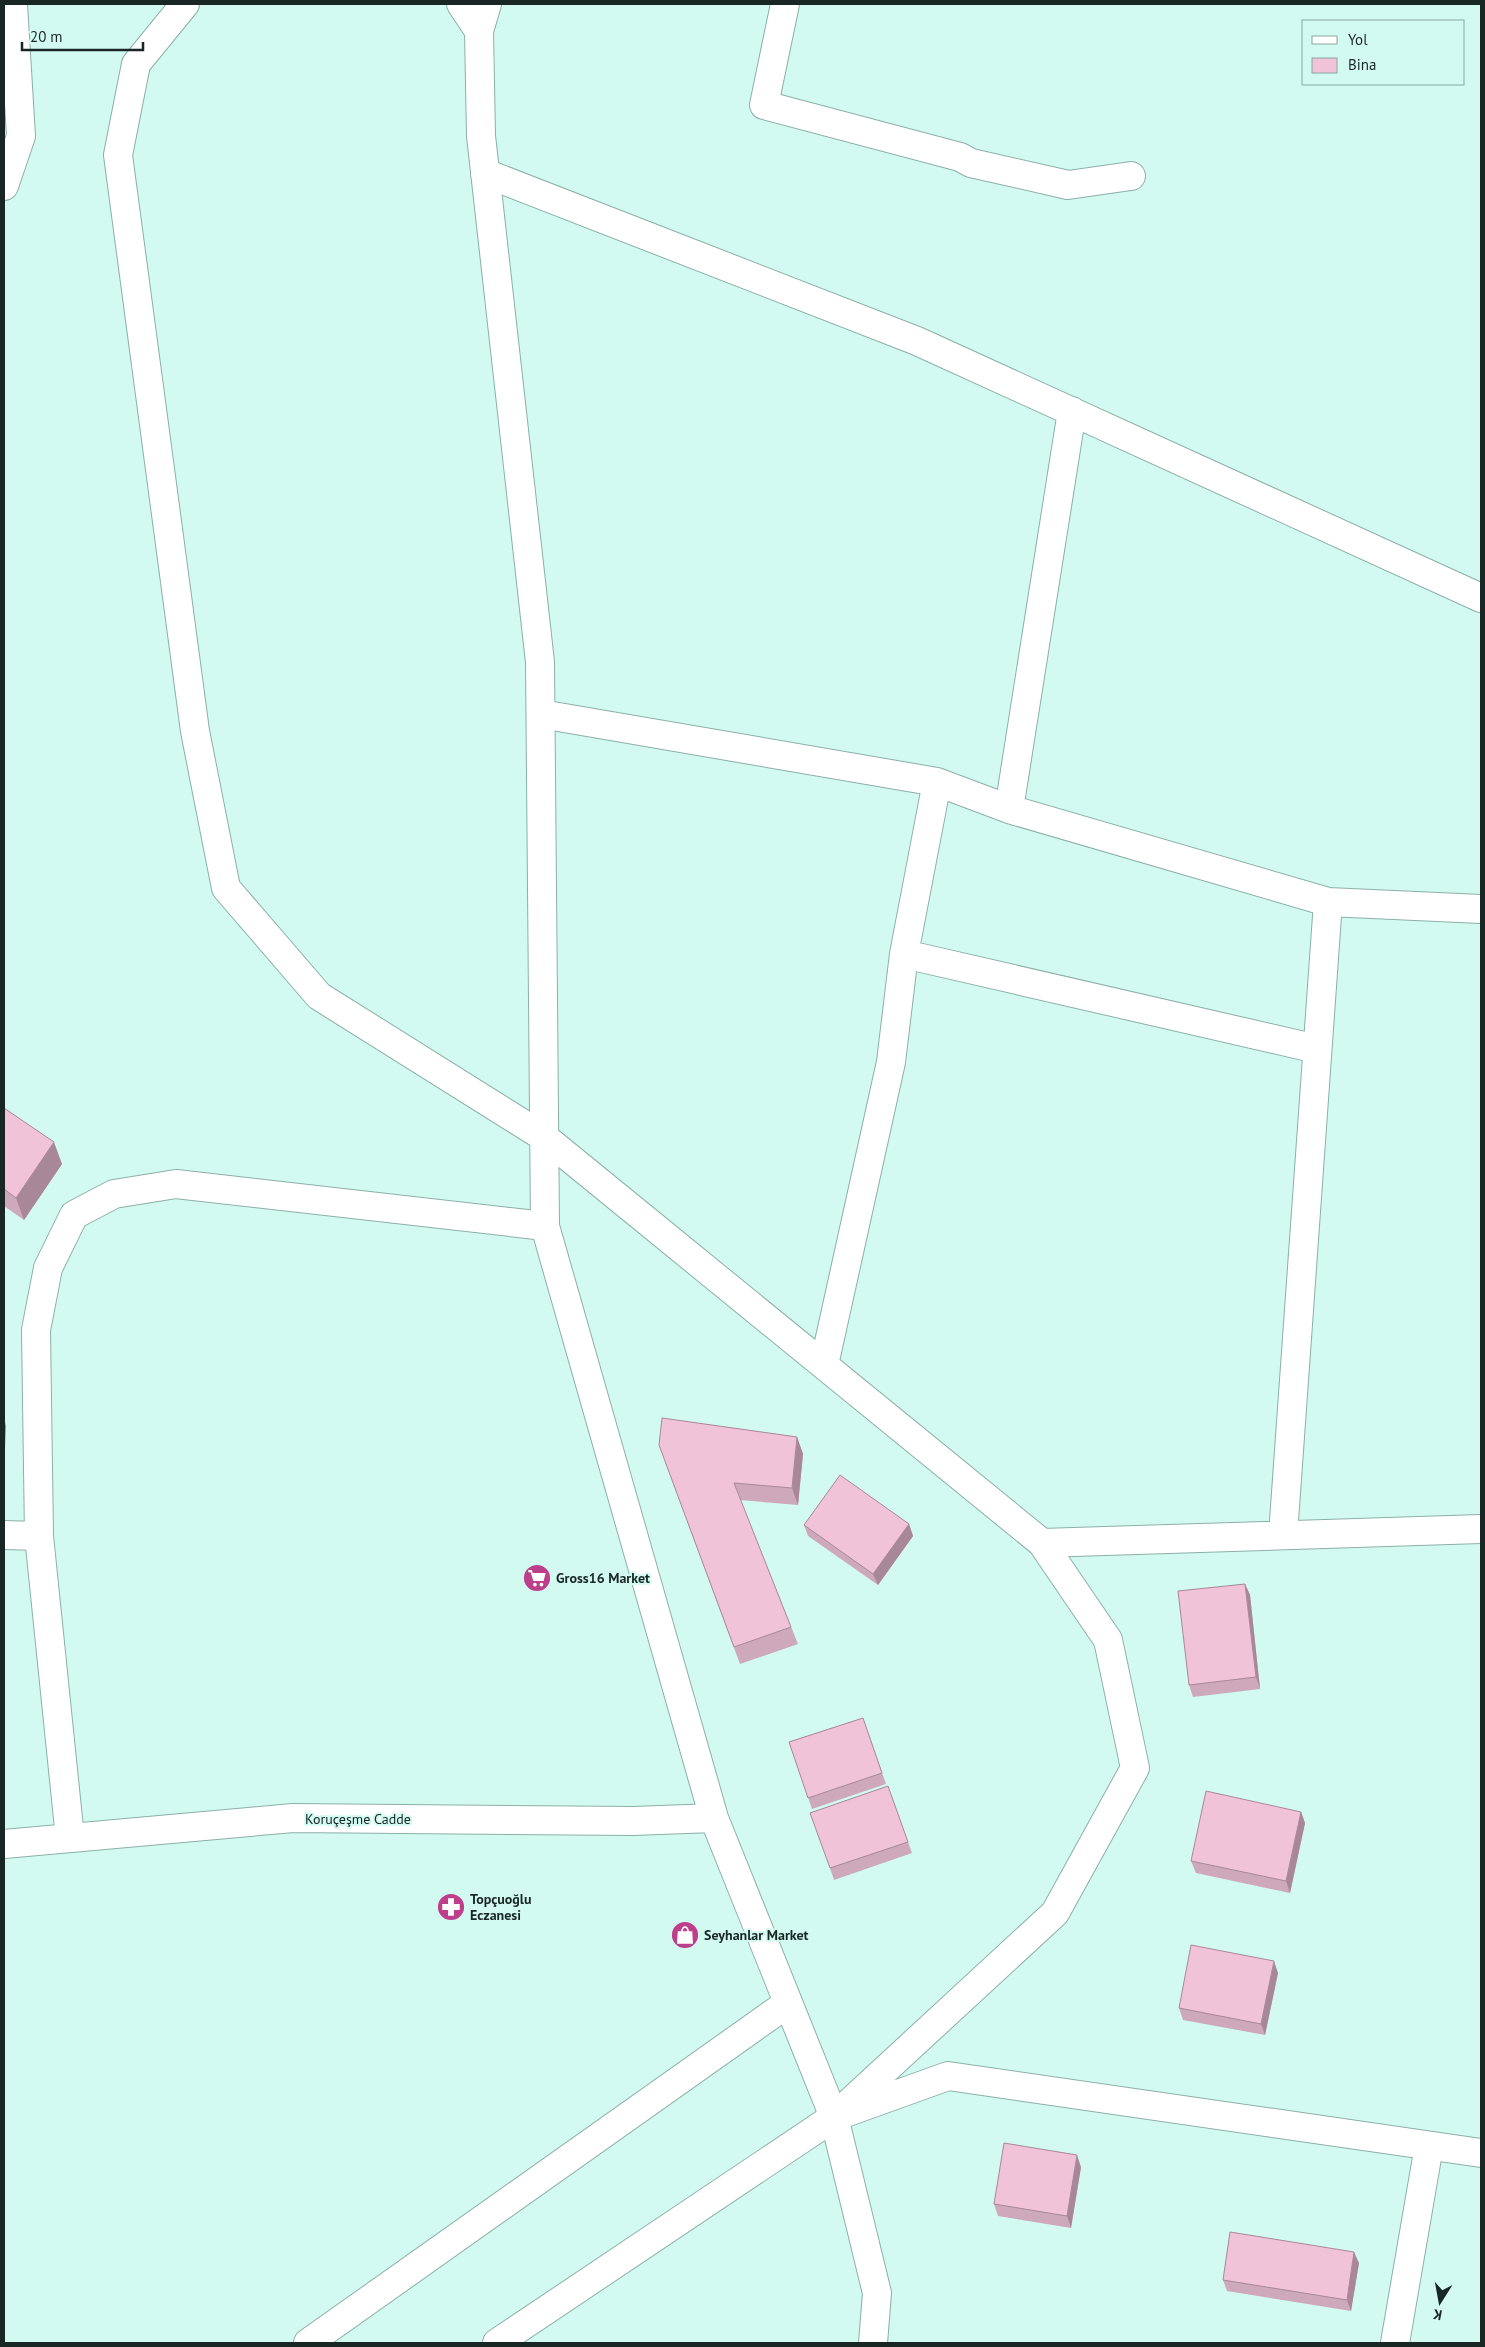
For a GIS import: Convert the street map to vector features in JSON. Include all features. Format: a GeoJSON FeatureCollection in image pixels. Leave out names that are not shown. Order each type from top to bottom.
{"type":"FeatureCollection","features":[{"type":"Feature","properties":{"kind":"street"},"geometry":{"type":"LineString","coordinates":[[4,186],[21,136],[13,4]]}},
{"type":"Feature","properties":{"kind":"street"},"geometry":{"type":"LineString","coordinates":[[185,4],[136,64],[118,155],[195,731],[226,888],[319,996],[544,1137],[1042,1542],[1108,1640],[1135,1768],[1055,1913],[834,2117],[497,2343]]}},
{"type":"Feature","properties":{"kind":"street"},"geometry":{"type":"LineString","coordinates":[[461,4],[478,31]]}},
{"type":"Feature","properties":{"kind":"street"},"geometry":{"type":"LineString","coordinates":[[487,4],[478,31],[481,136],[540,662],[545,1226],[714,1818],[834,2117],[877,2293],[873,2343]]}},
{"type":"Feature","properties":{"kind":"street"},"geometry":{"type":"LineString","coordinates":[[785,4],[764,105],[960,156],[971,163],[1068,185],[1132,176]]}},
{"type":"Feature","properties":{"kind":"street"},"geometry":{"type":"LineString","coordinates":[[485,173],[917,341],[1481,598]]}},
{"type":"Feature","properties":{"kind":"street"},"geometry":{"type":"LineString","coordinates":[[1009,810],[1072,411]]}},
{"type":"Feature","properties":{"kind":"street"},"geometry":{"type":"LineString","coordinates":[[541,714],[937,782],[1009,810],[1328,902],[1481,909]]}},
{"type":"Feature","properties":{"kind":"street"},"geometry":{"type":"LineString","coordinates":[[824,1365],[891,1062],[904,954],[937,782]]}},
{"type":"Feature","properties":{"kind":"street"},"geometry":{"type":"LineString","coordinates":[[1283,1535],[1328,902]]}},
{"type":"Feature","properties":{"kind":"street"},"geometry":{"type":"LineString","coordinates":[[904,954],[1317,1049]]}},
{"type":"Feature","properties":{"kind":"street"},"geometry":{"type":"LineString","coordinates":[[70,1838],[39,1536],[36,1330],[48,1268],[74,1216],[114,1194],[176,1184],[545,1226]]}},
{"type":"Feature","properties":{"kind":"street"},"geometry":{"type":"LineString","coordinates":[[1042,1542],[1481,1529]]}},
{"type":"Feature","properties":{"kind":"street"},"geometry":{"type":"LineString","coordinates":[[4,1535],[39,1536]]}},
{"type":"Feature","properties":{"kind":"street","name":"Koruçeşme Cadde"},"geometry":{"type":"LineString","coordinates":[[4,1844],[294,1818],[633,1821],[714,1818]]}},
{"type":"Feature","properties":{"kind":"street"},"geometry":{"type":"LineString","coordinates":[[308,2343],[788,2002]]}},
{"type":"Feature","properties":{"kind":"street"},"geometry":{"type":"LineString","coordinates":[[834,2117],[948,2076],[1481,2153]]}},
{"type":"Feature","properties":{"kind":"street"},"geometry":{"type":"LineString","coordinates":[[1395,2343],[1429,2146]]}},
{"type":"Feature","properties":{"kind":"building"},"geometry":{"type":"Polygon","coordinates":[[[4,1108],[54,1142],[16,1198],[4,1189],[4,1108]]]}},
{"type":"Feature","properties":{"kind":"building"},"geometry":{"type":"Polygon","coordinates":[[[662,1418],[797,1437],[792,1488],[734,1483],[791,1627],[734,1647],[659,1445],[662,1418]]]}},
{"type":"Feature","properties":{"kind":"building"},"geometry":{"type":"Polygon","coordinates":[[[840,1475],[909,1524],[873,1574],[804,1525],[840,1475]]]}},
{"type":"Feature","properties":{"kind":"building"},"geometry":{"type":"Polygon","coordinates":[[[1245,1584],[1256,1677],[1189,1685],[1178,1591],[1245,1584]]]}},
{"type":"Feature","properties":{"kind":"building"},"geometry":{"type":"Polygon","coordinates":[[[863,1718],[882,1773],[808,1798],[789,1742],[863,1718]]]}},
{"type":"Feature","properties":{"kind":"building"},"geometry":{"type":"Polygon","coordinates":[[[888,1786],[908,1842],[830,1868],[810,1813],[888,1786]]]}},
{"type":"Feature","properties":{"kind":"building"},"geometry":{"type":"Polygon","coordinates":[[[1206,1791],[1301,1812],[1286,1881],[1191,1861],[1206,1791]]]}},
{"type":"Feature","properties":{"kind":"building"},"geometry":{"type":"Polygon","coordinates":[[[1191,1945],[1274,1961],[1261,2024],[1179,2008],[1191,1945]]]}},
{"type":"Feature","properties":{"kind":"building"},"geometry":{"type":"Polygon","coordinates":[[[1004,2143],[1077,2155],[1067,2216],[994,2204],[1004,2143]]]}},
{"type":"Feature","properties":{"kind":"building"},"geometry":{"type":"Polygon","coordinates":[[[1230,2232],[1354,2252],[1347,2300],[1223,2280],[1230,2232]]]}},
{"type":"Feature","properties":{"kind":"place","name":"Gross16 Market"},"geometry":{"type":"Point","coordinates":[537,1578]}},
{"type":"Feature","properties":{"kind":"place","name":"Topçuoğlu Eczanesi"},"geometry":{"type":"Point","coordinates":[451,1907]}},
{"type":"Feature","properties":{"kind":"place","name":"Seyhanlar Market"},"geometry":{"type":"Point","coordinates":[685,1935]}}]}
